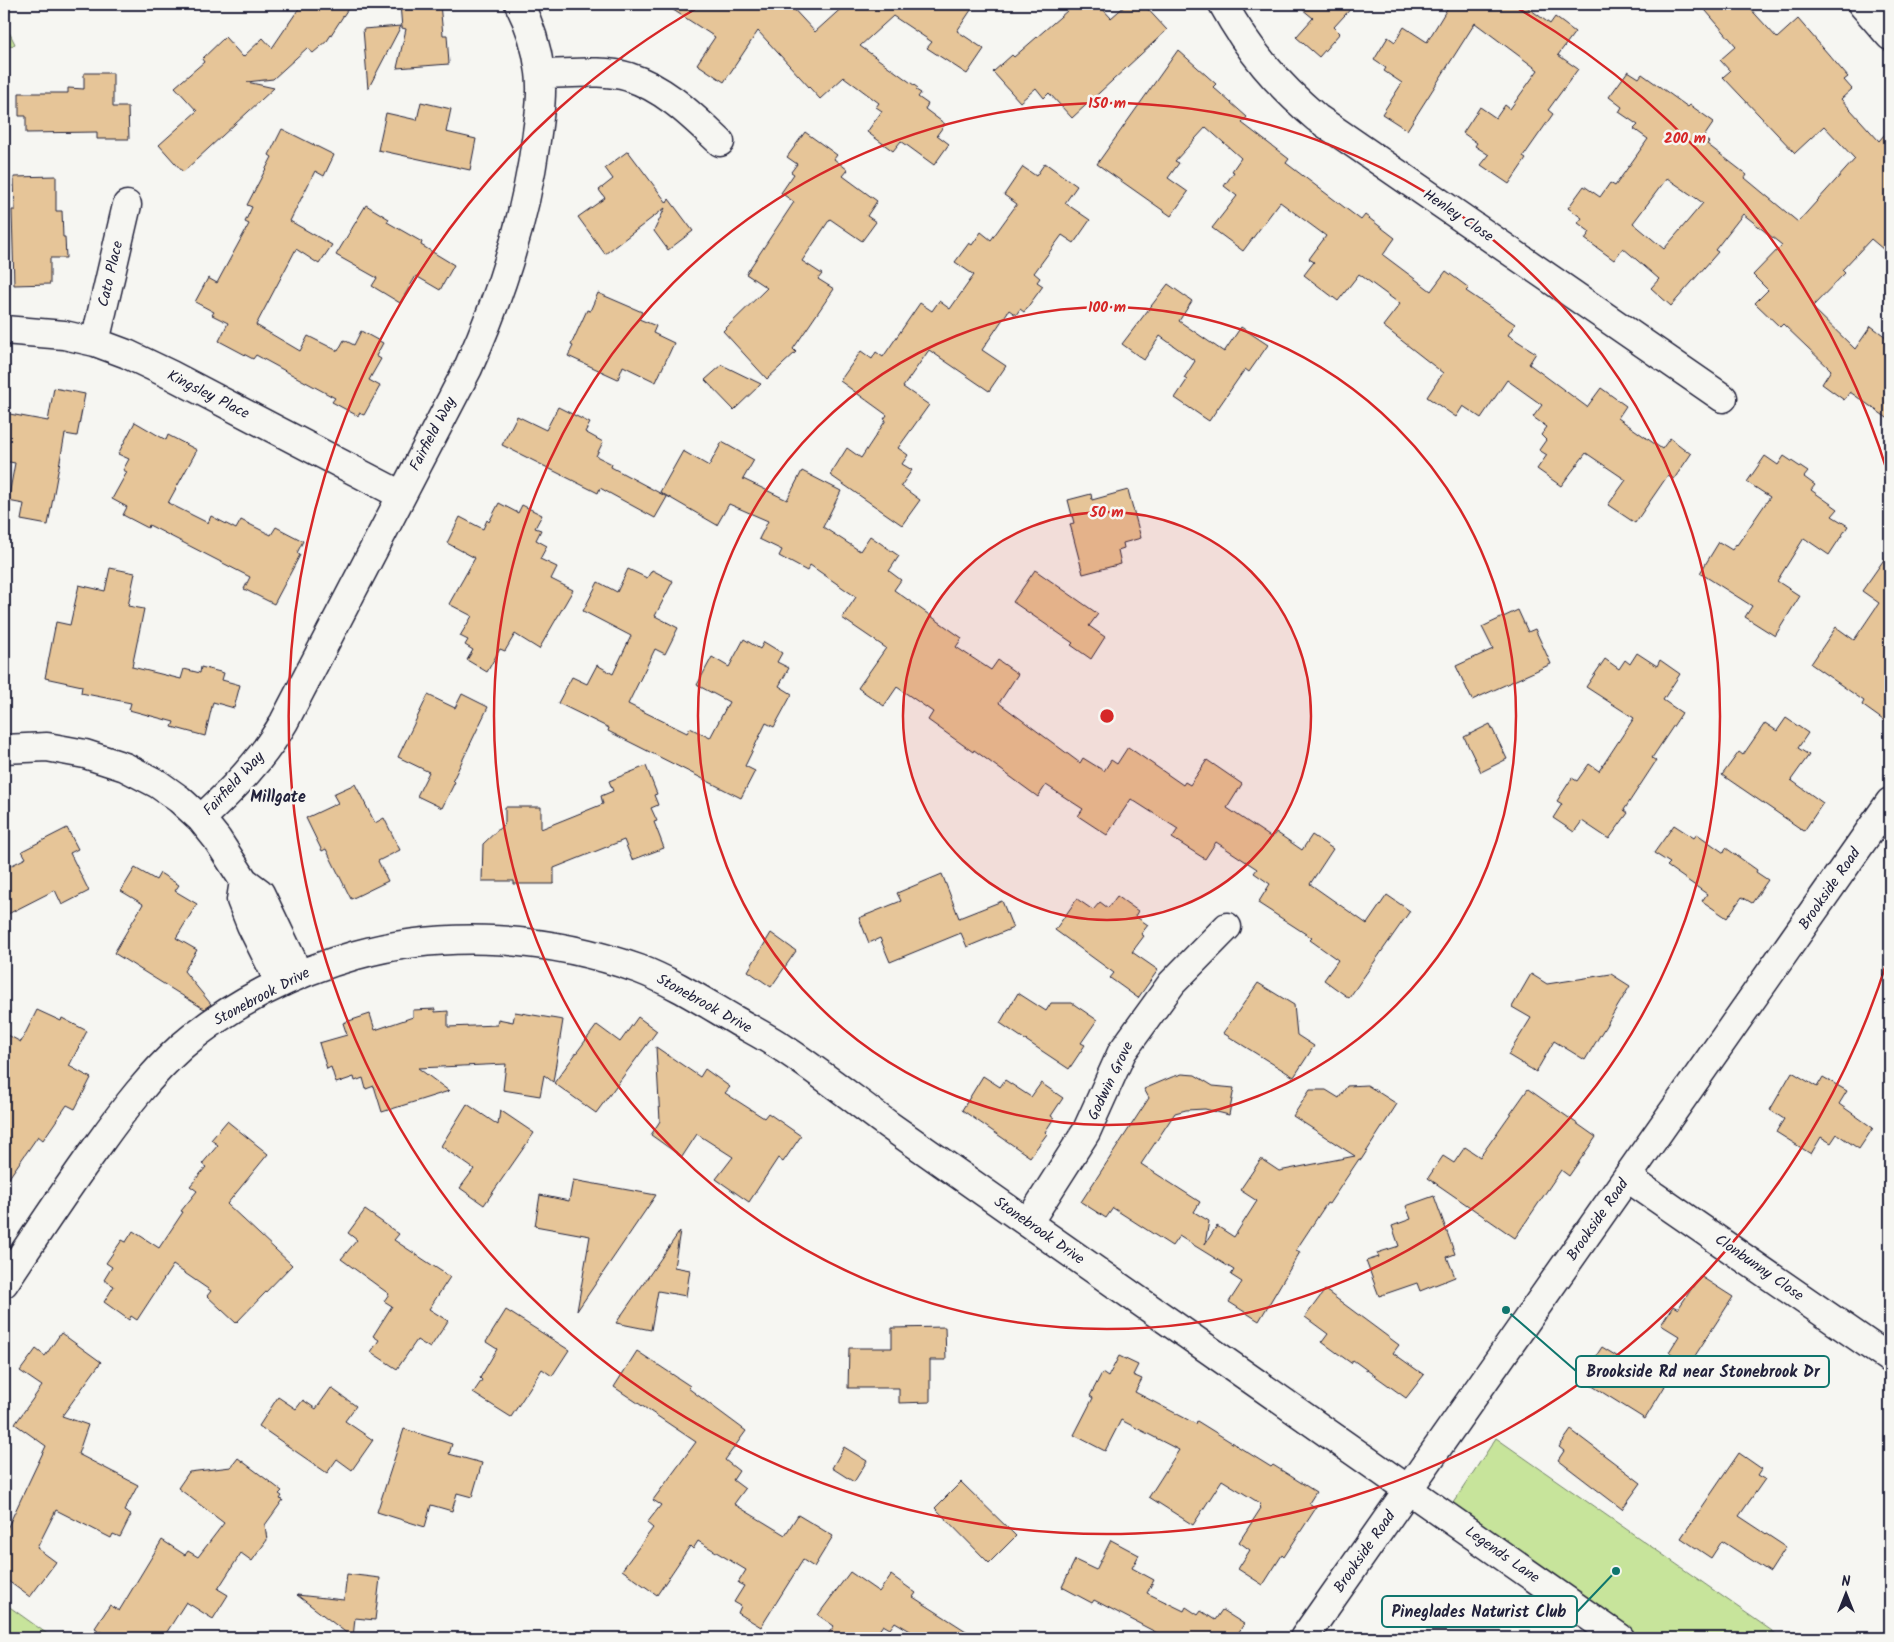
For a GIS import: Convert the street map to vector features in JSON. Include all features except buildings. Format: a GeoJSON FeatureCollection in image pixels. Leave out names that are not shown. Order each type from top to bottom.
{"type":"FeatureCollection","features":[{"type":"Feature","properties":{"kind":"street","name":"Fairfield Way"},"geometry":{"type":"LineString","coordinates":[[201,819],[240,781],[274,738],[468,368],[486,328],[515,244],[531,171],[539,113],[541,74],[534,38],[519,4]]}},
{"type":"Feature","properties":{"kind":"street","name":"Henley Close"},"geometry":{"type":"LineString","coordinates":[[1223,4],[1241,36],[1267,70],[1287,92],[1317,118],[1723,398]]}},
{"type":"Feature","properties":{"kind":"street"},"geometry":{"type":"LineString","coordinates":[[1862,4],[1890,36]]}},
{"type":"Feature","properties":{"kind":"street"},"geometry":{"type":"LineString","coordinates":[[541,74],[600,73],[628,77],[659,90],[687,111],[720,142]]}},
{"type":"Feature","properties":{"kind":"street","name":"Cato Place"},"geometry":{"type":"LineString","coordinates":[[95,342],[127,205]]}},
{"type":"Feature","properties":{"kind":"street","name":"Kingsley Place"},"geometry":{"type":"LineString","coordinates":[[4,330],[64,335],[95,342],[127,354],[401,494]]}},
{"type":"Feature","properties":{"kind":"street","name":"Fairfield Way"},"geometry":{"type":"LineString","coordinates":[[4,749],[47,747],[85,754],[125,767],[158,784],[179,799],[201,819],[244,881],[241,900],[251,925],[272,969],[289,978]]}},
{"type":"Feature","properties":{"kind":"street","name":"Brookside Road"},"geometry":{"type":"LineString","coordinates":[[1304,1638],[1890,802]]}},
{"type":"Feature","properties":{"kind":"street","name":"Godwin Grove"},"geometry":{"type":"LineString","coordinates":[[1028,1223],[1086,1132],[1122,1052],[1172,983],[1227,927]]}},
{"type":"Feature","properties":{"kind":"street","name":"Stonebrook Drive"},"geometry":{"type":"LineString","coordinates":[[4,1283],[83,1166],[143,1086],[182,1046],[217,1020],[289,978],[380,948],[416,942],[453,940],[494,940],[543,945],[592,955],[640,970],[675,985],[785,1049],[1028,1223],[1409,1490]]}},
{"type":"Feature","properties":{"kind":"street","name":"Clonbunny Close"},"geometry":{"type":"LineString","coordinates":[[1628,1178],[1890,1358]]}},
{"type":"Feature","properties":{"kind":"street","name":"Legends Lane"},"geometry":{"type":"LineString","coordinates":[[1409,1490],[1620,1638]]}},
{"type":"Feature","properties":{"kind":"green space"},"geometry":{"type":"Polygon","coordinates":[[[4,22],[15,44],[4,50],[4,22]]]}},
{"type":"Feature","properties":{"kind":"green space"},"geometry":{"type":"Polygon","coordinates":[[[1496,1438],[1782,1638],[1642,1638],[1453,1503],[1496,1438]]]}},
{"type":"Feature","properties":{"kind":"green space"},"geometry":{"type":"Polygon","coordinates":[[[4,1603],[53,1638],[4,1637],[4,1603]]]}},
{"type":"Feature","properties":{"kind":"place","name":"Brookside Rd near Stonebrook Dr"},"geometry":{"type":"Point","coordinates":[1506,1310]}},
{"type":"Feature","properties":{"kind":"place","name":"Pineglades Naturist Club"},"geometry":{"type":"Point","coordinates":[1616,1571]}},
{"type":"Feature","properties":{"kind":"district","name":"Millgate"},"geometry":{"type":"Point","coordinates":[278,797]}}]}
